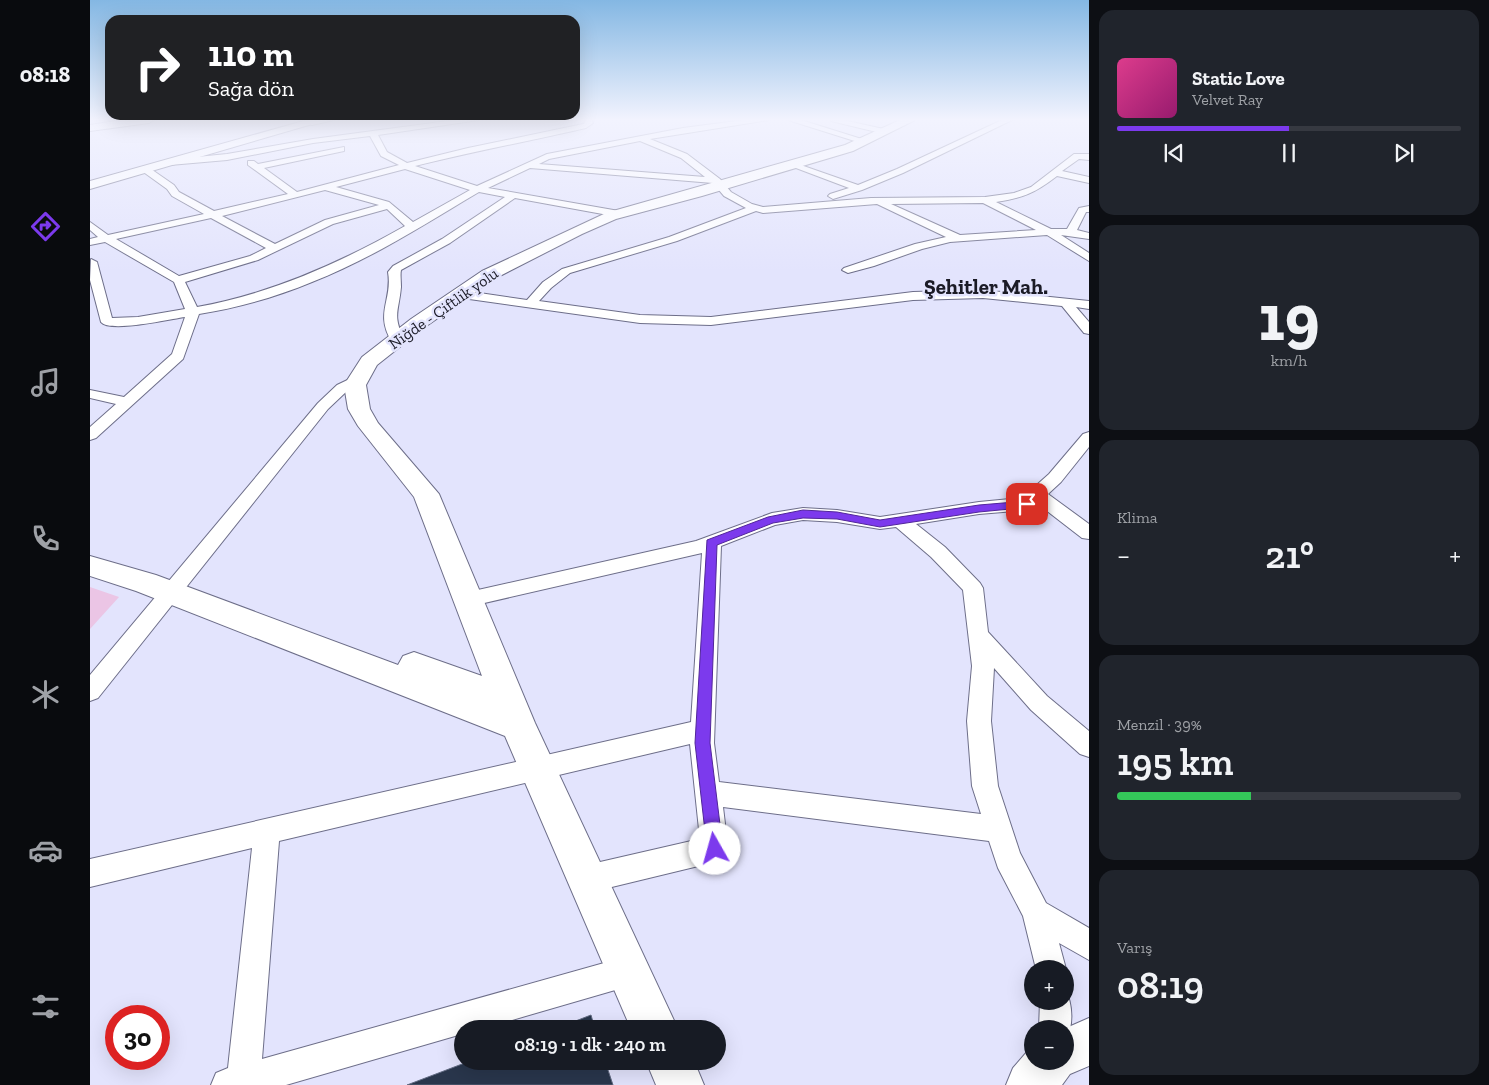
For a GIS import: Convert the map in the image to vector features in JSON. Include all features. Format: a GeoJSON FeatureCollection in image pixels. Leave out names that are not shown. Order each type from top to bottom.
{"type":"FeatureCollection","features":[{"type":"Feature","properties":{"kind":"main road"},"geometry":{"type":"LineString","coordinates":[[90,185],[143,171]]}},
{"type":"Feature","properties":{"kind":"main road","name":"Niğde - Çiftlik yolu"},"geometry":{"type":"LineString","coordinates":[[358,379],[369,361],[488,274],[577,231],[619,214],[771,171]]}},
{"type":"Feature","properties":{"kind":"main road"},"geometry":{"type":"LineString","coordinates":[[358,379],[354,385],[359,409],[369,426],[426,494],[515,718],[651,1020]]}},
{"type":"Feature","properties":{"kind":"main road"},"geometry":{"type":"LineString","coordinates":[[90,548],[175,585],[515,718]]}},
{"type":"Feature","properties":{"kind":"main road"},"geometry":{"type":"LineString","coordinates":[[90,566],[175,585]]}},
{"type":"Feature","properties":{"kind":"main road"},"geometry":{"type":"LineString","coordinates":[[1074,1048],[1089,1042]]}},
{"type":"Feature","properties":{"kind":"main road"},"geometry":{"type":"LineString","coordinates":[[674,1070],[680,1085]]}},
{"type":"Feature","properties":{"kind":"main road"},"geometry":{"type":"LineString","coordinates":[[1030,1085],[1043,1070]]}},
{"type":"Feature","properties":{"kind":"street"},"geometry":{"type":"LineString","coordinates":[[146,171],[171,187],[175,194],[276,249]]}},
{"type":"Feature","properties":{"kind":"street"},"geometry":{"type":"LineString","coordinates":[[262,171],[295,195]]}},
{"type":"Feature","properties":{"kind":"street"},"geometry":{"type":"LineString","coordinates":[[90,242],[394,171]]}},
{"type":"Feature","properties":{"kind":"street"},"geometry":{"type":"LineString","coordinates":[[420,171],[478,189],[619,214]]}},
{"type":"Feature","properties":{"kind":"street"},"geometry":{"type":"LineString","coordinates":[[91,262],[107,322],[138,321],[232,306],[308,280],[382,244],[478,189],[518,171]]}},
{"type":"Feature","properties":{"kind":"street"},"geometry":{"type":"LineString","coordinates":[[586,171],[720,184]]}},
{"type":"Feature","properties":{"kind":"street"},"geometry":{"type":"LineString","coordinates":[[703,171],[720,184],[727,194],[763,210],[877,201],[985,200],[1016,196],[1034,189],[1057,172],[1089,180]]}},
{"type":"Feature","properties":{"kind":"street"},"geometry":{"type":"LineString","coordinates":[[808,171],[859,188]]}},
{"type":"Feature","properties":{"kind":"street"},"geometry":{"type":"LineString","coordinates":[[795,206],[859,188],[901,171]]}},
{"type":"Feature","properties":{"kind":"street"},"geometry":{"type":"LineString","coordinates":[[325,188],[373,199],[388,205],[394,209],[400,219],[413,226]]}},
{"type":"Feature","properties":{"kind":"street"},"geometry":{"type":"LineString","coordinates":[[397,339],[390,325],[390,313],[396,279],[394,272],[397,268],[446,241],[514,195]]}},
{"type":"Feature","properties":{"kind":"street"},"geometry":{"type":"LineString","coordinates":[[985,200],[1049,232],[1089,258]]}},
{"type":"Feature","properties":{"kind":"street"},"geometry":{"type":"LineString","coordinates":[[877,201],[959,238]]}},
{"type":"Feature","properties":{"kind":"street"},"geometry":{"type":"LineString","coordinates":[[178,280],[254,258],[329,222],[388,205]]}},
{"type":"Feature","properties":{"kind":"street"},"geometry":{"type":"LineString","coordinates":[[530,304],[551,280],[566,271],[673,239],[756,208]]}},
{"type":"Feature","properties":{"kind":"street"},"geometry":{"type":"LineString","coordinates":[[1071,232],[1082,210],[1089,209]]}},
{"type":"Feature","properties":{"kind":"street"},"geometry":{"type":"LineString","coordinates":[[90,225],[106,238],[178,280],[184,289],[193,313],[178,356],[90,435]]}},
{"type":"Feature","properties":{"kind":"street"},"geometry":{"type":"LineString","coordinates":[[848,270],[919,246],[959,238],[1049,232],[1071,232],[1089,236]]}},
{"type":"Feature","properties":{"kind":"street"},"geometry":{"type":"LineString","coordinates":[[459,294],[640,319],[711,321],[913,296],[983,294],[1089,305]]}},
{"type":"Feature","properties":{"kind":"street"},"geometry":{"type":"LineString","coordinates":[[1064,301],[1089,330]]}},
{"type":"Feature","properties":{"kind":"street"},"geometry":{"type":"LineString","coordinates":[[90,691],[323,406],[342,388],[358,379]]}},
{"type":"Feature","properties":{"kind":"street"},"geometry":{"type":"LineString","coordinates":[[90,394],[126,402]]}},
{"type":"Feature","properties":{"kind":"street"},"geometry":{"type":"LineString","coordinates":[[467,599],[690,549],[712,543],[772,519],[803,514],[837,516],[880,523],[979,508],[1027,504],[1055,478],[1089,437]]}},
{"type":"Feature","properties":{"kind":"street"},"geometry":{"type":"LineString","coordinates":[[1037,494],[1089,533]]}},
{"type":"Feature","properties":{"kind":"street"},"geometry":{"type":"LineString","coordinates":[[900,520],[938,552],[973,588],[983,666],[979,721],[985,786],[1008,858],[1036,913],[1049,960]]}},
{"type":"Feature","properties":{"kind":"street"},"geometry":{"type":"LineString","coordinates":[[587,879],[715,849],[702,743],[712,543]]}},
{"type":"Feature","properties":{"kind":"street"},"geometry":{"type":"LineString","coordinates":[[978,635],[1039,703],[1089,746]]}},
{"type":"Feature","properties":{"kind":"street"},"geometry":{"type":"LineString","coordinates":[[90,873],[536,766],[703,730]]}},
{"type":"Feature","properties":{"kind":"street"},"geometry":{"type":"LineString","coordinates":[[709,794],[998,828]]}},
{"type":"Feature","properties":{"kind":"street"},"geometry":{"type":"LineString","coordinates":[[267,832],[238,1084],[629,971]]}},
{"type":"Feature","properties":{"kind":"street"},"geometry":{"type":"LineString","coordinates":[[1036,913],[1089,945]]}},
{"type":"Feature","properties":{"kind":"shaded area"},"geometry":{"type":"Polygon","coordinates":[[[90,587],[119,597],[90,629],[90,587]]]}},
{"type":"Feature","properties":{"kind":"building"},"geometry":{"type":"Polygon","coordinates":[[[591,1015],[592,1020],[578,1020],[591,1015]]]}},
{"type":"Feature","properties":{"kind":"building"},"geometry":{"type":"Polygon","coordinates":[[[454,1067],[454,1070],[608,1070],[613,1085],[407,1085],[454,1067]]]}},
{"type":"Feature","properties":{"kind":"district","name":"Şehitler Mah."},"geometry":{"type":"Point","coordinates":[986,287]}},
{"type":"Feature","properties":{"kind":"route"},"geometry":{"type":"LineString","coordinates":[[715,849],[702,743],[712,543],[772,519],[803,514],[837,516],[880,523],[979,508],[1027,504]]}}]}
